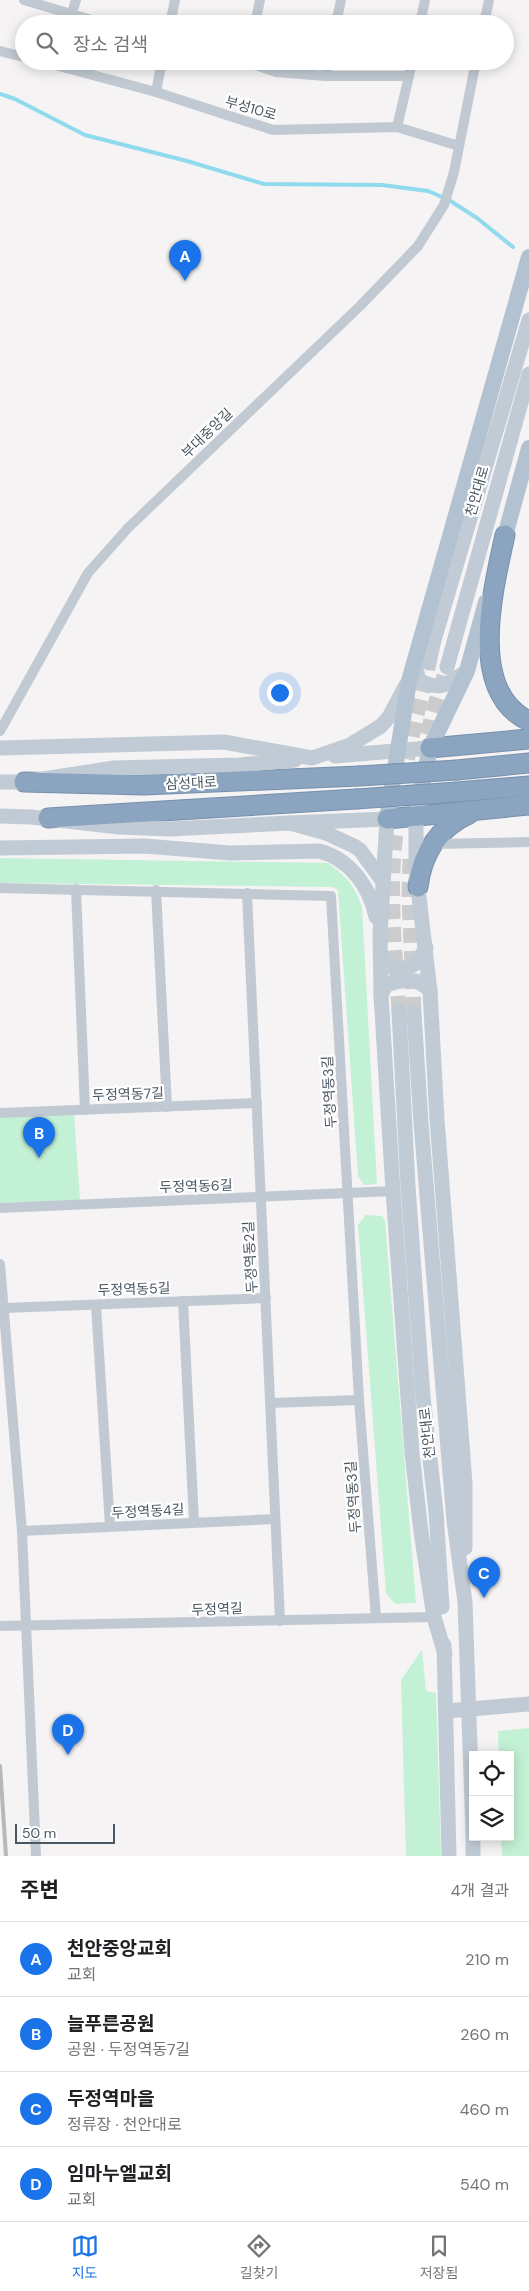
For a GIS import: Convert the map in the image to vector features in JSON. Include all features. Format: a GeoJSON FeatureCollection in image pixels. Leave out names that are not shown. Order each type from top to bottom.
{"type":"FeatureCollection","features":[{"type":"Feature","properties":{"kind":"highway"},"geometry":{"type":"LineString","coordinates":[[505,534],[497,572],[489,640],[493,678],[501,696],[515,712],[529,721]]}},
{"type":"Feature","properties":{"kind":"highway"},"geometry":{"type":"LineString","coordinates":[[430,748],[529,739]]}},
{"type":"Feature","properties":{"kind":"highway","name":"삼성대로"},"geometry":{"type":"LineString","coordinates":[[24,782],[144,785],[359,776],[529,763]]}},
{"type":"Feature","properties":{"kind":"highway","name":"삼성대로"},"geometry":{"type":"LineString","coordinates":[[39,818],[356,799],[529,786]]}},
{"type":"Feature","properties":{"kind":"highway"},"geometry":{"type":"LineString","coordinates":[[387,819],[529,805]]}},
{"type":"Feature","properties":{"kind":"highway"},"geometry":{"type":"LineString","coordinates":[[418,887],[420,868],[426,854],[444,830],[455,821],[480,810]]}},
{"type":"Feature","properties":{"kind":"main road"},"geometry":{"type":"LineString","coordinates":[[467,672],[443,686],[436,687],[419,680],[422,662],[529,257]]}},
{"type":"Feature","properties":{"kind":"main road","name":"천안대로"},"geometry":{"type":"LineString","coordinates":[[422,662],[445,602],[529,320]]}},
{"type":"Feature","properties":{"kind":"main road","name":"천안대로"},"geometry":{"type":"LineString","coordinates":[[446,666],[529,374]]}},
{"type":"Feature","properties":{"kind":"main road"},"geometry":{"type":"LineString","coordinates":[[465,1602],[465,1483],[437,1119],[430,991],[415,850],[416,816],[422,779],[430,748],[467,672],[529,448]]}},
{"type":"Feature","properties":{"kind":"main road"},"geometry":{"type":"LineString","coordinates":[[0,748],[224,742],[312,758],[350,745],[381,726],[389,717],[408,681],[422,662]]}},
{"type":"Feature","properties":{"kind":"main road"},"geometry":{"type":"LineString","coordinates":[[408,681],[387,819],[380,934],[381,995],[412,1453],[421,1532],[434,1618],[444,1654]]}},
{"type":"Feature","properties":{"kind":"main road"},"geometry":{"type":"LineString","coordinates":[[0,782],[24,782],[95,770],[238,765],[430,748]]}},
{"type":"Feature","properties":{"kind":"main road"},"geometry":{"type":"LineString","coordinates":[[0,816],[39,818],[119,827],[169,829],[387,819]]}},
{"type":"Feature","properties":{"kind":"main road"},"geometry":{"type":"LineString","coordinates":[[290,823],[326,833],[354,846],[360,850],[382,880]]}},
{"type":"Feature","properties":{"kind":"main road"},"geometry":{"type":"LineString","coordinates":[[0,848],[145,846],[230,853],[319,851],[344,864],[358,876],[367,889],[374,907],[380,934]]}},
{"type":"Feature","properties":{"kind":"main road"},"geometry":{"type":"LineString","coordinates":[[380,955],[383,962],[387,965],[405,968],[416,964],[426,947]]}},
{"type":"Feature","properties":{"kind":"main road"},"geometry":{"type":"LineString","coordinates":[[381,995],[386,986],[403,980],[421,982],[430,991]]}},
{"type":"Feature","properties":{"kind":"main road","name":"천안대로"},"geometry":{"type":"LineString","coordinates":[[398,1010],[422,1388],[436,1512],[444,1654],[449,1856]]}},
{"type":"Feature","properties":{"kind":"main road","name":"천안대로"},"geometry":{"type":"LineString","coordinates":[[414,1012],[421,1123],[453,1512],[465,1602],[472,1796]]}},
{"type":"Feature","properties":{"kind":"main road"},"geometry":{"type":"LineString","coordinates":[[446,1711],[529,1704]]}},
{"type":"Feature","properties":{"kind":"main road","name":"천안대로"},"geometry":{"type":"LineString","coordinates":[[473,1841],[473,1856]]}},
{"type":"Feature","properties":{"kind":"street"},"geometry":{"type":"LineString","coordinates":[[24,0],[78,15]]}},
{"type":"Feature","properties":{"kind":"street"},"geometry":{"type":"LineString","coordinates":[[72,13],[76,0]]}},
{"type":"Feature","properties":{"kind":"street"},"geometry":{"type":"LineString","coordinates":[[172,15],[175,0]]}},
{"type":"Feature","properties":{"kind":"street"},"geometry":{"type":"LineString","coordinates":[[257,15],[260,0]]}},
{"type":"Feature","properties":{"kind":"street"},"geometry":{"type":"LineString","coordinates":[[338,15],[341,0]]}},
{"type":"Feature","properties":{"kind":"street"},"geometry":{"type":"LineString","coordinates":[[422,15],[425,0]]}},
{"type":"Feature","properties":{"kind":"street"},"geometry":{"type":"LineString","coordinates":[[486,15],[489,0]]}},
{"type":"Feature","properties":{"kind":"street"},"geometry":{"type":"LineString","coordinates":[[0,51],[15,55]]}},
{"type":"Feature","properties":{"kind":"street","name":"부성10로"},"geometry":{"type":"LineString","coordinates":[[74,70],[156,92],[273,130],[397,127],[459,146]]}},
{"type":"Feature","properties":{"kind":"street"},"geometry":{"type":"LineString","coordinates":[[156,92],[160,70]]}},
{"type":"Feature","properties":{"kind":"street"},"geometry":{"type":"LineString","coordinates":[[271,70],[325,76],[409,76]]}},
{"type":"Feature","properties":{"kind":"street"},"geometry":{"type":"LineString","coordinates":[[325,76],[326,70]]}},
{"type":"Feature","properties":{"kind":"street"},"geometry":{"type":"LineString","coordinates":[[397,127],[410,70]]}},
{"type":"Feature","properties":{"kind":"street","name":"부대중앙길"},"geometry":{"type":"LineString","coordinates":[[0,730],[88,573],[128,528],[360,306],[418,246],[444,205],[454,172],[474,70]]}},
{"type":"Feature","properties":{"kind":"street"},"geometry":{"type":"LineString","coordinates":[[433,844],[529,842]]}},
{"type":"Feature","properties":{"kind":"street","name":"두정역동3길"},"geometry":{"type":"LineString","coordinates":[[0,888],[156,890],[332,896],[360,1400],[376,1618]]}},
{"type":"Feature","properties":{"kind":"street"},"geometry":{"type":"LineString","coordinates":[[76,889],[85,1110]]}},
{"type":"Feature","properties":{"kind":"street"},"geometry":{"type":"LineString","coordinates":[[156,890],[167,1107]]}},
{"type":"Feature","properties":{"kind":"street","name":"두정역동2길"},"geometry":{"type":"LineString","coordinates":[[248,893],[280,1621]]}},
{"type":"Feature","properties":{"kind":"street","name":"두정역동7길"},"geometry":{"type":"LineString","coordinates":[[0,1113],[257,1103]]}},
{"type":"Feature","properties":{"kind":"street","name":"두정역동6길"},"geometry":{"type":"LineString","coordinates":[[0,1208],[393,1191]]}},
{"type":"Feature","properties":{"kind":"street"},"geometry":{"type":"LineString","coordinates":[[0,1264],[22,1531],[36,1856]]}},
{"type":"Feature","properties":{"kind":"street","name":"두정역동5길"},"geometry":{"type":"LineString","coordinates":[[4,1308],[266,1298]]}},
{"type":"Feature","properties":{"kind":"street"},"geometry":{"type":"LineString","coordinates":[[183,1301],[194,1522]]}},
{"type":"Feature","properties":{"kind":"street"},"geometry":{"type":"LineString","coordinates":[[96,1305],[110,1526]]}},
{"type":"Feature","properties":{"kind":"street"},"geometry":{"type":"LineString","coordinates":[[270,1403],[360,1400]]}},
{"type":"Feature","properties":{"kind":"street","name":"두정역동4길"},"geometry":{"type":"LineString","coordinates":[[22,1531],[276,1519]]}},
{"type":"Feature","properties":{"kind":"street","name":"두정역길"},"geometry":{"type":"LineString","coordinates":[[0,1626],[434,1618]]}},
{"type":"Feature","properties":{"kind":"green space"},"geometry":{"type":"Polygon","coordinates":[[[0,858],[328,863],[340,873],[353,887],[362,907],[377,1184],[364,1185],[358,1176],[338,890],[333,887],[0,883],[0,858]]]}},
{"type":"Feature","properties":{"kind":"green space"},"geometry":{"type":"Polygon","coordinates":[[[74,1114],[80,1200],[0,1203],[0,1117],[74,1114]]]}},
{"type":"Feature","properties":{"kind":"green space"},"geometry":{"type":"Polygon","coordinates":[[[366,1215],[382,1216],[385,1221],[416,1603],[395,1604],[386,1593],[358,1225],[366,1215]]]}},
{"type":"Feature","properties":{"kind":"green space"},"geometry":{"type":"Polygon","coordinates":[[[422,1650],[426,1691],[436,1693],[441,1856],[406,1856],[401,1680],[422,1650]]]}},
{"type":"Feature","properties":{"kind":"green space"},"geometry":{"type":"Polygon","coordinates":[[[529,1728],[529,1856],[502,1856],[501,1841],[514,1841],[514,1751],[499,1751],[498,1731],[529,1728]]]}},
{"type":"Feature","properties":{"kind":"waterway"},"geometry":{"type":"LineString","coordinates":[[0,94],[15,99],[85,135],[187,161],[264,184],[382,185],[428,191],[449,200],[477,218],[513,247]]}},
{"type":"Feature","properties":{"kind":"tunnel"},"geometry":{"type":"LineString","coordinates":[[399,1011],[393,905],[395,844],[401,792],[429,663]]}},
{"type":"Feature","properties":{"kind":"tunnel"},"geometry":{"type":"LineString","coordinates":[[423,757],[432,714],[447,667]]}},
{"type":"Feature","properties":{"kind":"tunnel"},"geometry":{"type":"LineString","coordinates":[[410,859],[409,897],[414,1013]]}},
{"type":"Feature","properties":{"kind":"railway"},"geometry":{"type":"LineString","coordinates":[[0,1766],[6,1856]]}},
{"type":"Feature","properties":{"kind":"place","name":"천안중앙교회"},"geometry":{"type":"Point","coordinates":[185,281]}},
{"type":"Feature","properties":{"kind":"place","name":"늘푸른공원"},"geometry":{"type":"Point","coordinates":[39,1158]}},
{"type":"Feature","properties":{"kind":"place","name":"두정역마을"},"geometry":{"type":"Point","coordinates":[484,1598]}},
{"type":"Feature","properties":{"kind":"place","name":"임마누엘교회"},"geometry":{"type":"Point","coordinates":[68,1755]}}]}
